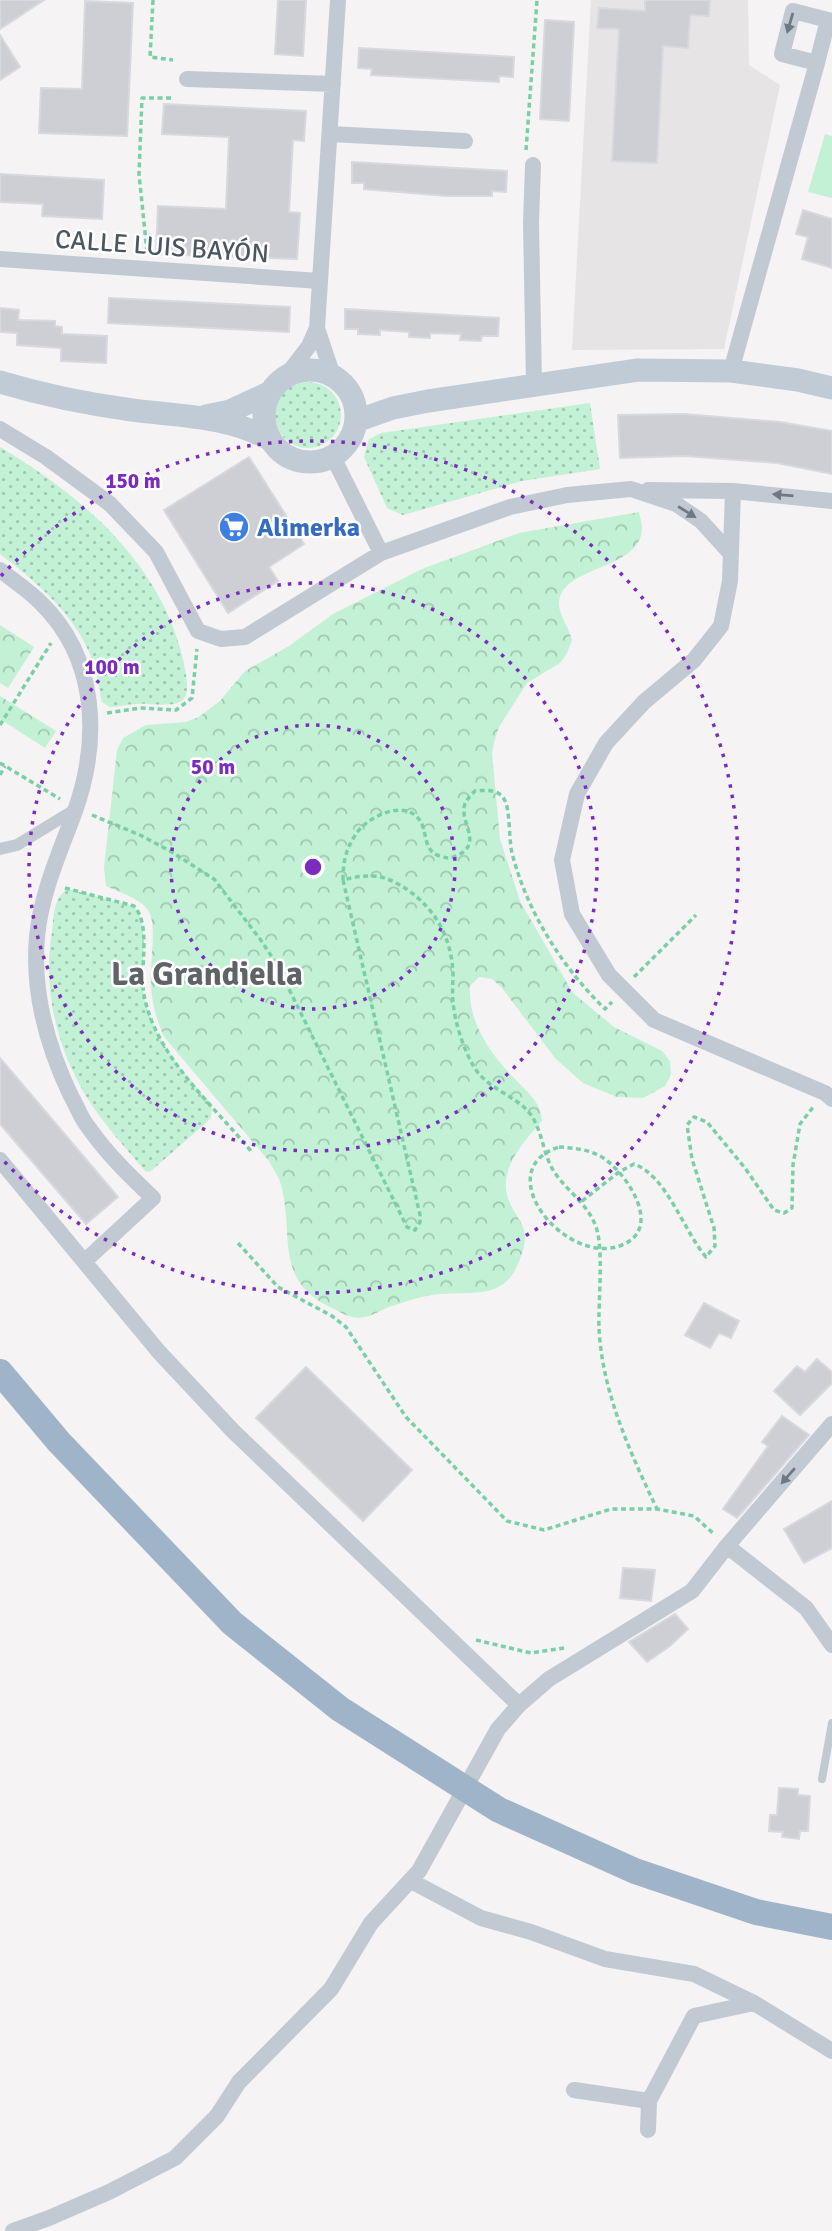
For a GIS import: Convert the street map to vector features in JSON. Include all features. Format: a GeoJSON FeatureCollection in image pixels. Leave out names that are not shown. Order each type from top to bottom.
{"type":"FeatureCollection","features":[{"type":"Feature","properties":{"kind":"highway"},"geometry":{"type":"LineString","coordinates":[[0,1372],[69,1452],[232,1623],[340,1709],[499,1811],[635,1871],[756,1912],[832,1927]]}},
{"type":"Feature","properties":{"kind":"main road"},"geometry":{"type":"LineString","coordinates":[[192,417],[230,411],[269,393],[286,376],[301,370],[318,370],[333,376],[350,393],[355,406],[356,421],[352,435],[344,448],[333,457],[319,462],[297,461],[278,451],[269,439],[263,424],[263,408],[269,393]]}},
{"type":"Feature","properties":{"kind":"main road"},"geometry":{"type":"LineString","coordinates":[[356,421],[393,408],[428,401],[638,370],[731,371],[798,380],[832,388]]}},
{"type":"Feature","properties":{"kind":"main road"},"geometry":{"type":"LineString","coordinates":[[0,382],[73,400],[250,428],[269,439]]}},
{"type":"Feature","properties":{"kind":"main road"},"geometry":{"type":"LineString","coordinates":[[350,393],[390,401],[428,401]]}},
{"type":"Feature","properties":{"kind":"street"},"geometry":{"type":"LineString","coordinates":[[286,376],[309,346],[317,327],[338,0]]}},
{"type":"Feature","properties":{"kind":"street"},"geometry":{"type":"LineString","coordinates":[[731,371],[817,63]]}},
{"type":"Feature","properties":{"kind":"street"},"geometry":{"type":"LineString","coordinates":[[187,79],[333,84]]}},
{"type":"Feature","properties":{"kind":"street"},"geometry":{"type":"LineString","coordinates":[[330,134],[465,141]]}},
{"type":"Feature","properties":{"kind":"street"},"geometry":{"type":"LineString","coordinates":[[533,165],[531,222],[534,384]]}},
{"type":"Feature","properties":{"kind":"street","name":"CALLE LUIS BAYÓN"},"geometry":{"type":"LineString","coordinates":[[0,260],[320,281]]}},
{"type":"Feature","properties":{"kind":"street"},"geometry":{"type":"LineString","coordinates":[[317,327],[333,376]]}},
{"type":"Feature","properties":{"kind":"street"},"geometry":{"type":"LineString","coordinates":[[0,429],[46,457],[110,504],[156,552],[198,631],[221,639],[245,637],[381,553],[510,507],[568,495],[631,489],[733,491],[832,501]]}},
{"type":"Feature","properties":{"kind":"street"},"geometry":{"type":"LineString","coordinates":[[333,457],[381,553]]}},
{"type":"Feature","properties":{"kind":"street"},"geometry":{"type":"LineString","coordinates":[[631,489],[676,505],[701,521],[730,553]]}},
{"type":"Feature","properties":{"kind":"street"},"geometry":{"type":"LineString","coordinates":[[733,491],[730,581],[721,626],[694,660],[644,702],[607,743],[577,794],[562,860],[572,914],[610,975],[654,1020],[828,1096]]}},
{"type":"Feature","properties":{"kind":"street"},"geometry":{"type":"LineString","coordinates":[[0,570],[42,604],[61,628],[78,657],[91,716],[88,765],[47,884],[37,937],[38,1000],[59,1070],[87,1127],[124,1170],[153,1198],[85,1261]]}},
{"type":"Feature","properties":{"kind":"street"},"geometry":{"type":"LineString","coordinates":[[0,849],[18,845],[75,808]]}},
{"type":"Feature","properties":{"kind":"street"},"geometry":{"type":"LineString","coordinates":[[0,1160],[159,1352],[233,1431],[519,1705]]}},
{"type":"Feature","properties":{"kind":"street"},"geometry":{"type":"LineString","coordinates":[[13,2231],[109,2192],[175,2158],[217,2116],[239,2082],[331,1989],[371,1923],[415,1876],[498,1729],[519,1705],[549,1679],[692,1591],[832,1424]]}},
{"type":"Feature","properties":{"kind":"street"},"geometry":{"type":"LineString","coordinates":[[727,1546],[806,1608],[832,1645]]}},
{"type":"Feature","properties":{"kind":"street"},"geometry":{"type":"LineString","coordinates":[[415,1876],[481,1918],[531,1932],[605,1959],[694,1974],[754,2003],[832,2052]]}},
{"type":"Feature","properties":{"kind":"street"},"geometry":{"type":"LineString","coordinates":[[648,2130],[649,2101],[694,2017],[754,2003]]}},
{"type":"Feature","properties":{"kind":"street"},"geometry":{"type":"LineString","coordinates":[[574,2090],[649,2101]]}},
{"type":"Feature","properties":{"kind":"lane"},"geometry":{"type":"LineString","coordinates":[[822,1779],[832,1723]]}},
{"type":"Feature","properties":{"kind":"path"},"geometry":{"type":"LineString","coordinates":[[153,0],[150,57],[173,60]]}},
{"type":"Feature","properties":{"kind":"path"},"geometry":{"type":"LineString","coordinates":[[533,165],[525,148],[537,0]]}},
{"type":"Feature","properties":{"kind":"path"},"geometry":{"type":"LineString","coordinates":[[147,254],[139,174],[142,98],[174,99]]}},
{"type":"Feature","properties":{"kind":"path"},"geometry":{"type":"LineString","coordinates":[[0,724],[61,628]]}},
{"type":"Feature","properties":{"kind":"path"},"geometry":{"type":"LineString","coordinates":[[91,716],[141,708],[176,710],[192,698],[198,631]]}},
{"type":"Feature","properties":{"kind":"path"},"geometry":{"type":"LineString","coordinates":[[0,763],[75,808],[170,850],[214,879],[271,955],[407,1227],[415,1230],[420,1223],[420,1215],[343,880],[347,847],[359,828],[375,816],[400,810],[413,813],[420,819],[424,837],[434,855],[448,859],[459,855],[468,847],[470,836],[463,812],[465,802],[475,791],[489,789],[502,795],[507,805],[512,856],[541,925],[575,976],[605,1009],[613,1002],[597,985],[621,966],[632,979],[696,915]]}},
{"type":"Feature","properties":{"kind":"path"},"geometry":{"type":"LineString","coordinates":[[0,775],[5,766]]}},
{"type":"Feature","properties":{"kind":"path"},"geometry":{"type":"LineString","coordinates":[[343,880],[373,874],[397,883],[434,913],[446,934],[451,953],[457,1026],[475,1067],[493,1087],[530,1113],[554,1171],[582,1201],[597,1228],[599,1331],[612,1402],[657,1509]]}},
{"type":"Feature","properties":{"kind":"path"},"geometry":{"type":"LineString","coordinates":[[47,884],[134,906],[139,912],[143,928],[144,993],[150,1017],[162,1044],[175,1064],[251,1152]]}},
{"type":"Feature","properties":{"kind":"path"},"geometry":{"type":"LineString","coordinates":[[582,1201],[620,1171],[634,1164],[646,1168],[668,1197],[693,1242],[706,1256],[715,1246],[714,1228],[692,1159],[687,1125],[694,1117],[707,1122],[745,1168],[774,1210],[784,1213],[792,1208],[793,1165],[800,1124],[828,1096]]}},
{"type":"Feature","properties":{"kind":"path"},"geometry":{"type":"LineString","coordinates":[[559,1147],[578,1148],[598,1155],[620,1171],[636,1196],[640,1212],[634,1237],[623,1245],[598,1248],[582,1245],[561,1233],[545,1219],[535,1202],[530,1185],[531,1171],[539,1157],[547,1151],[559,1147]]}},
{"type":"Feature","properties":{"kind":"path"},"geometry":{"type":"LineString","coordinates":[[238,1243],[278,1287],[332,1316],[346,1327],[406,1417],[507,1521],[544,1530],[611,1509],[657,1509],[694,1517],[727,1546]]}},
{"type":"Feature","properties":{"kind":"path"},"geometry":{"type":"LineString","coordinates":[[443,1633],[531,1653],[570,1647]]}},
{"type":"Feature","properties":{"kind":"shaded area"},"geometry":{"type":"Polygon","coordinates":[[[591,0],[748,0],[749,65],[780,85],[724,349],[572,350],[591,0]]]}},
{"type":"Feature","properties":{"kind":"green space"},"geometry":{"type":"Polygon","coordinates":[[[825,134],[832,136],[832,198],[808,192],[825,134]]]}},
{"type":"Feature","properties":{"kind":"green space"},"geometry":{"type":"Polygon","coordinates":[[[301,382],[315,382],[327,387],[336,396],[341,415],[339,428],[332,439],[315,448],[301,448],[289,443],[280,434],[275,422],[275,408],[280,396],[289,387],[301,382]]]}},
{"type":"Feature","properties":{"kind":"green space"},"geometry":{"type":"Polygon","coordinates":[[[590,403],[600,469],[522,481],[403,515],[387,508],[364,457],[369,439],[381,433],[590,403]]]}},
{"type":"Feature","properties":{"kind":"green space"},"geometry":{"type":"Polygon","coordinates":[[[0,447],[60,487],[88,510],[137,562],[172,624],[186,674],[187,691],[183,700],[168,705],[133,704],[110,707],[102,702],[94,664],[78,631],[42,589],[0,554],[0,447]]]}},
{"type":"Feature","properties":{"kind":"green space"},"geometry":{"type":"Polygon","coordinates":[[[639,512],[642,528],[638,542],[629,553],[585,574],[562,592],[559,605],[572,640],[567,653],[560,663],[527,683],[499,727],[492,753],[500,839],[520,901],[573,993],[614,1027],[662,1051],[670,1061],[671,1074],[665,1086],[643,1098],[617,1097],[583,1083],[555,1058],[502,988],[492,979],[479,977],[470,986],[476,1024],[488,1047],[532,1097],[541,1114],[542,1121],[516,1155],[507,1174],[507,1195],[524,1230],[524,1247],[520,1259],[506,1281],[488,1291],[428,1296],[367,1316],[348,1316],[314,1298],[302,1285],[290,1256],[285,1204],[276,1173],[269,1161],[165,1038],[160,1026],[151,986],[151,917],[139,902],[106,886],[104,867],[117,750],[123,738],[146,725],[186,722],[199,717],[220,701],[245,671],[289,646],[333,614],[422,569],[519,533],[639,512]]]}},
{"type":"Feature","properties":{"kind":"green space"},"geometry":{"type":"Polygon","coordinates":[[[0,625],[34,647],[8,688],[0,683],[0,625]]]}},
{"type":"Feature","properties":{"kind":"green space"},"geometry":{"type":"Polygon","coordinates":[[[0,696],[56,731],[45,748],[0,719],[0,696]]]}},
{"type":"Feature","properties":{"kind":"green space"},"geometry":{"type":"Polygon","coordinates":[[[68,889],[134,906],[142,925],[143,985],[149,1012],[170,1055],[212,1104],[211,1118],[151,1171],[146,1172],[86,1096],[60,1038],[51,996],[49,953],[55,908],[59,897],[68,889]]]}},
{"type":"Feature","properties":{"kind":"building"},"geometry":{"type":"Polygon","coordinates":[[[0,0],[44,0],[0,29],[0,0]]]}},
{"type":"Feature","properties":{"kind":"building"},"geometry":{"type":"Polygon","coordinates":[[[278,0],[306,0],[303,56],[275,54],[278,0]]]}},
{"type":"Feature","properties":{"kind":"building"},"geometry":{"type":"Polygon","coordinates":[[[645,0],[710,0],[709,16],[690,15],[688,48],[663,46],[657,163],[612,161],[619,29],[597,28],[599,8],[645,11],[645,0]]]}},
{"type":"Feature","properties":{"kind":"building"},"geometry":{"type":"Polygon","coordinates":[[[85,1],[133,3],[127,136],[39,133],[41,88],[82,89],[85,1]]]}},
{"type":"Feature","properties":{"kind":"building"},"geometry":{"type":"Polygon","coordinates":[[[545,20],[574,22],[569,121],[540,119],[545,20]]]}},
{"type":"Feature","properties":{"kind":"building"},"geometry":{"type":"Polygon","coordinates":[[[0,35],[20,67],[0,80],[0,35]]]}},
{"type":"Feature","properties":{"kind":"building"},"geometry":{"type":"Polygon","coordinates":[[[359,48],[514,57],[513,77],[499,76],[499,82],[371,75],[372,69],[358,68],[359,48]]]}},
{"type":"Feature","properties":{"kind":"building"},"geometry":{"type":"Polygon","coordinates":[[[164,104],[306,111],[304,141],[293,140],[289,212],[300,213],[297,259],[156,254],[158,206],[226,209],[229,137],[162,134],[164,104]]]}},
{"type":"Feature","properties":{"kind":"building"},"geometry":{"type":"Polygon","coordinates":[[[352,162],[507,171],[506,192],[492,191],[492,196],[447,196],[364,189],[364,183],[352,183],[352,162]]]}},
{"type":"Feature","properties":{"kind":"building"},"geometry":{"type":"Polygon","coordinates":[[[0,174],[104,180],[102,219],[42,216],[43,204],[0,202],[0,174]]]}},
{"type":"Feature","properties":{"kind":"building"},"geometry":{"type":"Polygon","coordinates":[[[803,210],[832,219],[832,268],[802,259],[808,237],[796,234],[803,210]]]}},
{"type":"Feature","properties":{"kind":"building"},"geometry":{"type":"Polygon","coordinates":[[[109,298],[290,307],[289,332],[108,323],[109,298]]]}},
{"type":"Feature","properties":{"kind":"building"},"geometry":{"type":"Polygon","coordinates":[[[0,308],[19,310],[18,320],[55,321],[55,326],[62,327],[62,334],[107,336],[106,363],[61,361],[61,348],[17,345],[17,333],[0,332],[0,308]]]}},
{"type":"Feature","properties":{"kind":"building"},"geometry":{"type":"Polygon","coordinates":[[[345,309],[499,318],[498,336],[482,336],[481,341],[460,340],[461,334],[430,333],[430,338],[409,337],[409,332],[380,330],[380,335],[358,334],[358,329],[345,329],[345,309]]]}},
{"type":"Feature","properties":{"kind":"building"},"geometry":{"type":"Polygon","coordinates":[[[684,414],[780,422],[832,431],[832,474],[777,463],[685,456],[620,458],[618,415],[684,414]]]}},
{"type":"Feature","properties":{"kind":"building","name":"Alimerka"},"geometry":{"type":"Polygon","coordinates":[[[249,457],[304,544],[269,567],[278,581],[228,613],[164,510],[249,457]]]}},
{"type":"Feature","properties":{"kind":"building"},"geometry":{"type":"Polygon","coordinates":[[[0,1058],[118,1197],[86,1224],[0,1124],[0,1058]]]}},
{"type":"Feature","properties":{"kind":"building"},"geometry":{"type":"Polygon","coordinates":[[[704,1303],[739,1321],[731,1338],[719,1333],[710,1348],[685,1335],[704,1303]]]}},
{"type":"Feature","properties":{"kind":"building"},"geometry":{"type":"Polygon","coordinates":[[[817,1359],[832,1372],[832,1383],[800,1415],[774,1391],[797,1366],[805,1372],[817,1359]]]}},
{"type":"Feature","properties":{"kind":"building"},"geometry":{"type":"Polygon","coordinates":[[[306,1367],[412,1470],[363,1521],[256,1418],[306,1367]]]}},
{"type":"Feature","properties":{"kind":"building"},"geometry":{"type":"Polygon","coordinates":[[[782,1416],[809,1435],[737,1518],[723,1509],[768,1446],[762,1442],[782,1416]]]}},
{"type":"Feature","properties":{"kind":"building"},"geometry":{"type":"Polygon","coordinates":[[[832,1501],[832,1548],[804,1563],[784,1529],[832,1501]]]}},
{"type":"Feature","properties":{"kind":"building"},"geometry":{"type":"Polygon","coordinates":[[[623,1568],[655,1570],[651,1601],[620,1598],[623,1568]]]}},
{"type":"Feature","properties":{"kind":"building"},"geometry":{"type":"Polygon","coordinates":[[[675,1614],[688,1629],[647,1662],[629,1642],[675,1614]]]}},
{"type":"Feature","properties":{"kind":"building"},"geometry":{"type":"Polygon","coordinates":[[[779,1788],[798,1789],[798,1795],[810,1796],[808,1831],[800,1831],[799,1839],[782,1837],[783,1832],[769,1831],[770,1815],[777,1815],[779,1788]]]}},
{"type":"Feature","properties":{"kind":"place","name":"Alimerka"},"geometry":{"type":"Point","coordinates":[234,527]}},
{"type":"Feature","properties":{"kind":"district","name":"La Grandiella"},"geometry":{"type":"Point","coordinates":[207,973]}}]}
